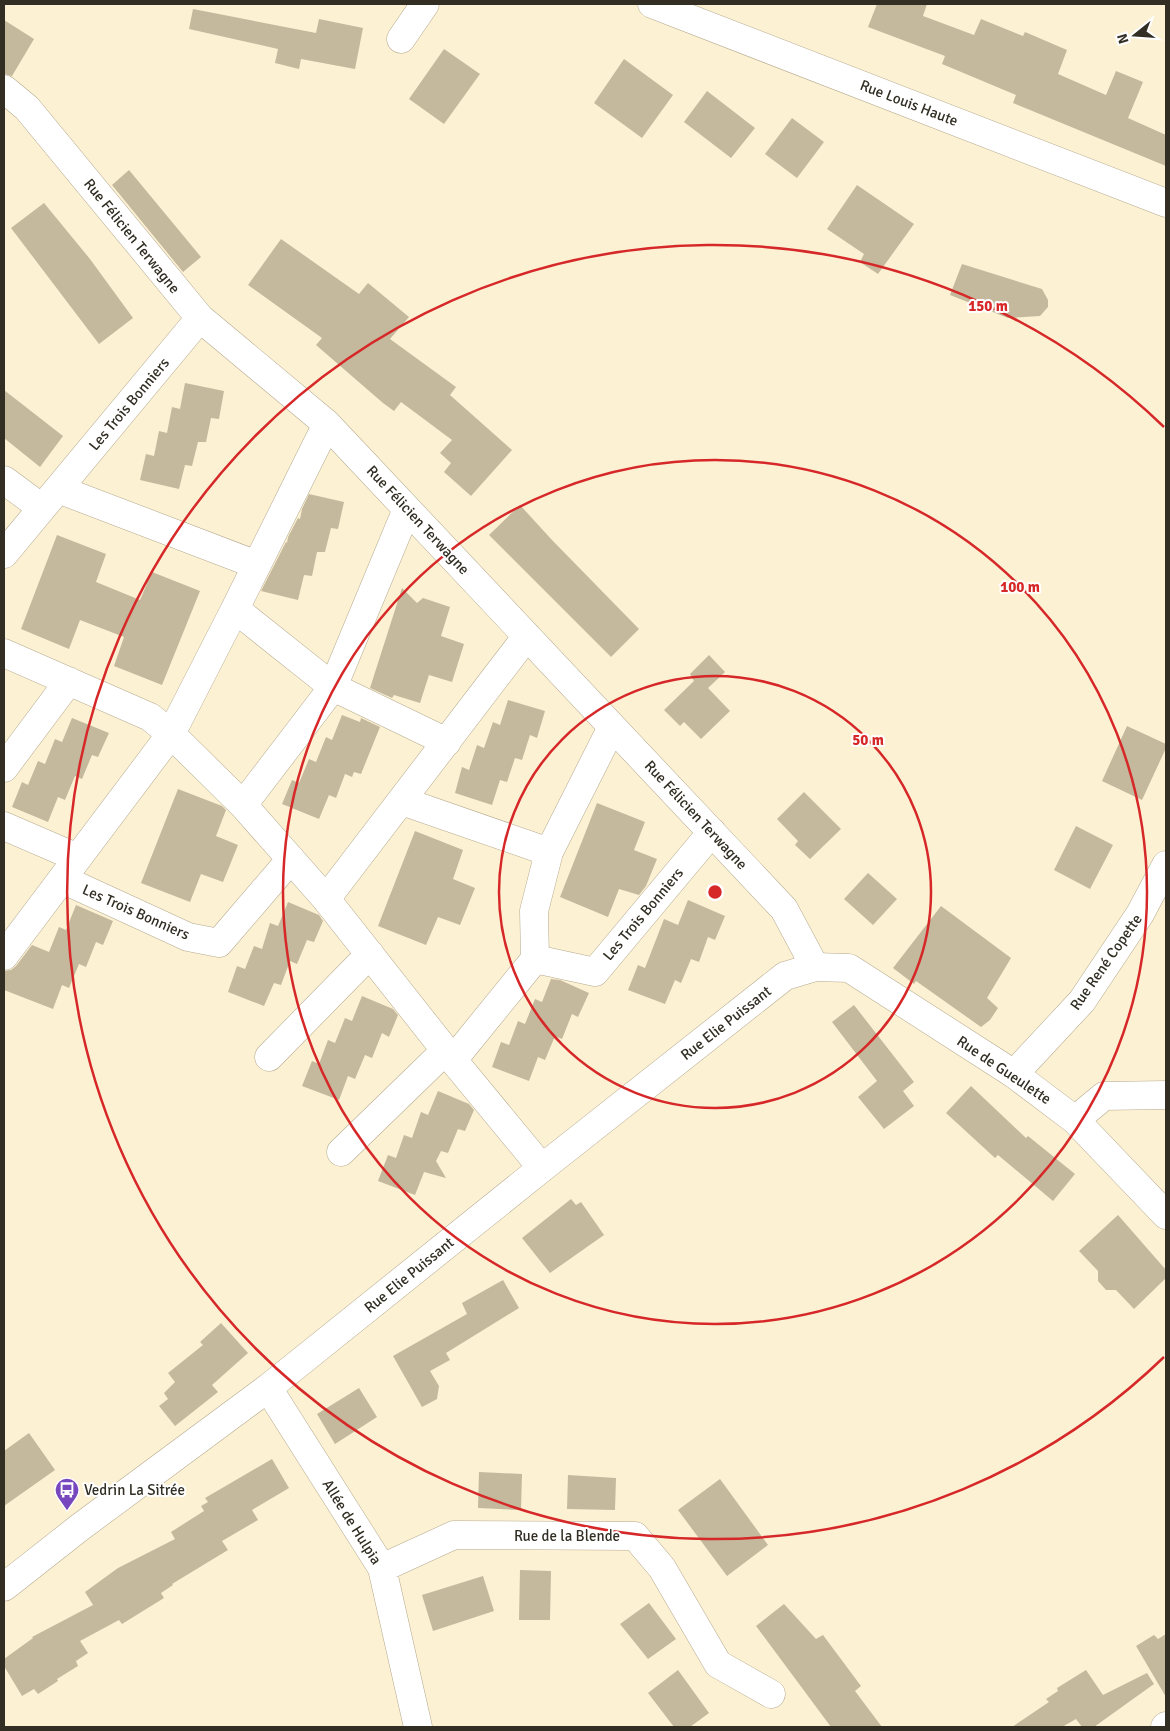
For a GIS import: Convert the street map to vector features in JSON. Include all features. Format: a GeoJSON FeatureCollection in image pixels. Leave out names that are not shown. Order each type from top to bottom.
{"type":"FeatureCollection","features":[{"type":"Feature","properties":{"kind":"street"},"geometry":{"type":"LineString","coordinates":[[401,38],[425,4]]}},
{"type":"Feature","properties":{"kind":"street","name":"Rue Louis Haute"},"geometry":{"type":"LineString","coordinates":[[652,4],[1166,203]]}},
{"type":"Feature","properties":{"kind":"street","name":"Rue Félicien Terwagne"},"geometry":{"type":"LineString","coordinates":[[4,90],[27,108],[200,318],[327,424],[784,909],[815,968]]}},
{"type":"Feature","properties":{"kind":"street","name":"Les Trois Bonniers"},"geometry":{"type":"LineString","coordinates":[[4,554],[200,318]]}},
{"type":"Feature","properties":{"kind":"street","name":"Les Trois Bonniers"},"geometry":{"type":"LineString","coordinates":[[4,956],[172,734],[327,424]]}},
{"type":"Feature","properties":{"kind":"street"},"geometry":{"type":"LineString","coordinates":[[4,480],[50,499],[257,565]]}},
{"type":"Feature","properties":{"kind":"street"},"geometry":{"type":"LineString","coordinates":[[243,804],[333,687],[407,509]]}},
{"type":"Feature","properties":{"kind":"street"},"geometry":{"type":"LineString","coordinates":[[235,609],[333,687],[447,742]]}},
{"type":"Feature","properties":{"kind":"street"},"geometry":{"type":"LineString","coordinates":[[326,899],[527,636]]}},
{"type":"Feature","properties":{"kind":"street"},"geometry":{"type":"LineString","coordinates":[[4,653],[150,718],[172,734],[243,804],[326,899],[542,1168]]}},
{"type":"Feature","properties":{"kind":"street"},"geometry":{"type":"LineString","coordinates":[[4,768],[69,682]]}},
{"type":"Feature","properties":{"kind":"street"},"geometry":{"type":"LineString","coordinates":[[341,1152],[450,1055],[535,959],[534,910],[550,852],[612,726]]}},
{"type":"Feature","properties":{"kind":"street"},"geometry":{"type":"LineString","coordinates":[[402,802],[550,852]]}},
{"type":"Feature","properties":{"kind":"street"},"geometry":{"type":"LineString","coordinates":[[4,826],[78,858]]}},
{"type":"Feature","properties":{"kind":"street","name":"Les Trois Bonniers"},"geometry":{"type":"LineString","coordinates":[[535,959],[595,972],[712,832]]}},
{"type":"Feature","properties":{"kind":"street","name":"Les Trois Bonniers"},"geometry":{"type":"LineString","coordinates":[[62,879],[188,938],[220,943],[291,859]]}},
{"type":"Feature","properties":{"kind":"street","name":"Rue René Copette"},"geometry":{"type":"LineString","coordinates":[[1014,1074],[1082,1002],[1140,914],[1166,865]]}},
{"type":"Feature","properties":{"kind":"street"},"geometry":{"type":"LineString","coordinates":[[269,1057],[370,954]]}},
{"type":"Feature","properties":{"kind":"street","name":"Rue de Gueulette"},"geometry":{"type":"LineString","coordinates":[[815,968],[848,968],[1014,1074],[1075,1120],[1166,1215]]}},
{"type":"Feature","properties":{"kind":"street","name":"Rue Elie Puissant"},"geometry":{"type":"LineString","coordinates":[[4,1587],[268,1388],[785,976],[815,968]]}},
{"type":"Feature","properties":{"kind":"street"},"geometry":{"type":"LineString","coordinates":[[1075,1120],[1104,1096],[1166,1095]]}},
{"type":"Feature","properties":{"kind":"street","name":"Allée de Hulpia"},"geometry":{"type":"LineString","coordinates":[[268,1388],[382,1568],[418,1727]]}},
{"type":"Feature","properties":{"kind":"street","name":"Rue de la Blende"},"geometry":{"type":"LineString","coordinates":[[382,1568],[454,1535],[635,1536],[662,1568],[718,1664],[771,1694]]}},
{"type":"Feature","properties":{"kind":"building"},"geometry":{"type":"Polygon","coordinates":[[[877,4],[927,4],[923,16],[974,35],[981,19],[1023,36],[1025,32],[1067,50],[1058,74],[1106,95],[1116,71],[1143,82],[1128,118],[1166,135],[1166,166],[1013,103],[1016,95],[942,64],[945,56],[868,27],[877,4]]]}},
{"type":"Feature","properties":{"kind":"building"},"geometry":{"type":"Polygon","coordinates":[[[193,9],[316,33],[319,19],[363,28],[355,69],[301,59],[299,69],[275,63],[278,49],[189,29],[193,9]]]}},
{"type":"Feature","properties":{"kind":"building"},"geometry":{"type":"Polygon","coordinates":[[[4,20],[34,39],[12,76],[4,74],[4,20]]]}},
{"type":"Feature","properties":{"kind":"building"},"geometry":{"type":"Polygon","coordinates":[[[444,49],[480,74],[444,124],[409,99],[444,49]]]}},
{"type":"Feature","properties":{"kind":"building"},"geometry":{"type":"Polygon","coordinates":[[[624,59],[673,95],[642,138],[594,103],[624,59]]]}},
{"type":"Feature","properties":{"kind":"building"},"geometry":{"type":"Polygon","coordinates":[[[707,91],[755,128],[731,158],[684,122],[707,91]]]}},
{"type":"Feature","properties":{"kind":"building"},"geometry":{"type":"Polygon","coordinates":[[[792,118],[824,142],[797,178],[765,154],[792,118]]]}},
{"type":"Feature","properties":{"kind":"building"},"geometry":{"type":"Polygon","coordinates":[[[129,170],[201,257],[183,272],[112,185],[129,170]]]}},
{"type":"Feature","properties":{"kind":"building"},"geometry":{"type":"Polygon","coordinates":[[[857,185],[914,224],[878,274],[860,262],[864,254],[827,229],[857,185]]]}},
{"type":"Feature","properties":{"kind":"building"},"geometry":{"type":"Polygon","coordinates":[[[44,203],[90,259],[133,318],[99,344],[11,228],[44,203]]]}},
{"type":"Feature","properties":{"kind":"building"},"geometry":{"type":"Polygon","coordinates":[[[281,239],[359,294],[368,283],[409,317],[390,339],[456,387],[450,395],[512,450],[471,496],[444,472],[451,463],[440,453],[452,440],[401,402],[394,411],[383,403],[316,345],[322,338],[248,285],[281,239]]]}},
{"type":"Feature","properties":{"kind":"building"},"geometry":{"type":"Polygon","coordinates":[[[962,264],[1042,289],[1048,300],[1048,307],[1040,316],[1008,318],[950,295],[962,264]]]}},
{"type":"Feature","properties":{"kind":"building"},"geometry":{"type":"Polygon","coordinates":[[[185,383],[224,391],[219,419],[211,418],[206,442],[198,442],[192,466],[185,465],[179,489],[140,480],[146,454],[154,456],[159,431],[167,433],[172,407],[180,409],[185,383]]]}},
{"type":"Feature","properties":{"kind":"building"},"geometry":{"type":"Polygon","coordinates":[[[4,390],[63,436],[40,467],[4,438],[4,390]]]}},
{"type":"Feature","properties":{"kind":"building"},"geometry":{"type":"Polygon","coordinates":[[[309,494],[344,502],[338,529],[331,528],[325,552],[317,552],[312,576],[304,575],[298,600],[261,591],[298,518],[300,519],[302,509],[309,494]]]}},
{"type":"Feature","properties":{"kind":"building"},"geometry":{"type":"Polygon","coordinates":[[[520,505],[639,629],[611,657],[489,535],[520,505]]]}},
{"type":"Feature","properties":{"kind":"building"},"geometry":{"type":"Polygon","coordinates":[[[57,535],[106,554],[96,582],[140,600],[152,572],[200,591],[162,685],[114,666],[124,637],[80,620],[69,649],[21,629],[57,535]]]}},
{"type":"Feature","properties":{"kind":"building"},"geometry":{"type":"Polygon","coordinates":[[[402,588],[417,603],[423,598],[450,607],[441,636],[464,644],[452,682],[429,675],[420,703],[394,695],[392,698],[370,688],[402,588]]]}},
{"type":"Feature","properties":{"kind":"building"},"geometry":{"type":"Polygon","coordinates":[[[709,655],[725,672],[708,688],[730,711],[701,739],[684,722],[680,726],[664,710],[694,681],[690,674],[709,655]]]}},
{"type":"Feature","properties":{"kind":"building"},"geometry":{"type":"Polygon","coordinates":[[[508,700],[545,711],[537,738],[530,735],[522,760],[515,758],[507,782],[500,780],[492,805],[455,793],[462,767],[469,770],[477,745],[484,748],[493,722],[500,725],[508,700]]]}},
{"type":"Feature","properties":{"kind":"building"},"geometry":{"type":"Polygon","coordinates":[[[342,715],[360,722],[361,718],[380,727],[361,774],[354,772],[352,777],[345,774],[336,798],[329,795],[319,819],[282,804],[292,780],[299,783],[309,759],[316,762],[326,737],[332,740],[342,715]]]}},
{"type":"Feature","properties":{"kind":"building"},"geometry":{"type":"Polygon","coordinates":[[[72,718],[109,733],[98,757],[92,755],[82,779],[75,776],[65,800],[58,797],[48,822],[12,807],[22,782],[28,785],[38,761],[45,764],[55,739],[62,742],[72,718]]]}},
{"type":"Feature","properties":{"kind":"building"},"geometry":{"type":"Polygon","coordinates":[[[1127,726],[1166,744],[1166,748],[1142,800],[1102,781],[1127,726]]]}},
{"type":"Feature","properties":{"kind":"building"},"geometry":{"type":"Polygon","coordinates":[[[178,789],[222,806],[226,810],[216,836],[238,845],[223,882],[201,874],[190,902],[141,883],[178,789]]]}},
{"type":"Feature","properties":{"kind":"building"},"geometry":{"type":"Polygon","coordinates":[[[804,792],[841,829],[810,859],[795,845],[798,841],[777,819],[804,792]]]}},
{"type":"Feature","properties":{"kind":"building"},"geometry":{"type":"Polygon","coordinates":[[[597,803],[645,822],[634,850],[657,859],[646,886],[639,895],[619,889],[608,917],[560,897],[597,803]]]}},
{"type":"Feature","properties":{"kind":"building"},"geometry":{"type":"Polygon","coordinates":[[[1076,826],[1113,845],[1090,889],[1054,870],[1076,826]]]}},
{"type":"Feature","properties":{"kind":"building"},"geometry":{"type":"Polygon","coordinates":[[[415,831],[463,850],[453,879],[475,888],[460,925],[438,917],[426,945],[378,926],[415,831]]]}},
{"type":"Feature","properties":{"kind":"building"},"geometry":{"type":"Polygon","coordinates":[[[868,873],[897,899],[873,925],[844,899],[868,873]]]}},
{"type":"Feature","properties":{"kind":"building"},"geometry":{"type":"Polygon","coordinates":[[[688,900],[725,916],[715,940],[708,937],[699,962],[691,959],[681,983],[675,980],[665,1004],[628,990],[638,965],[645,968],[664,919],[678,925],[688,900]]]}},
{"type":"Feature","properties":{"kind":"building"},"geometry":{"type":"Polygon","coordinates":[[[288,902],[319,915],[323,921],[314,942],[307,940],[297,964],[290,961],[281,985],[274,983],[264,1006],[228,992],[237,966],[245,969],[254,946],[262,949],[270,923],[278,926],[288,902]]]}},
{"type":"Feature","properties":{"kind":"building"},"geometry":{"type":"Polygon","coordinates":[[[76,905],[113,921],[103,945],[96,942],[86,967],[79,964],[69,988],[62,985],[53,1009],[4,990],[4,971],[11,970],[16,966],[32,945],[49,952],[59,927],[66,930],[76,905]]]}},
{"type":"Feature","properties":{"kind":"building"},"geometry":{"type":"Polygon","coordinates":[[[941,906],[1011,958],[987,998],[998,1008],[990,1020],[981,1027],[916,981],[914,984],[893,968],[941,906]]]}},
{"type":"Feature","properties":{"kind":"building"},"geometry":{"type":"Polygon","coordinates":[[[551,979],[560,980],[589,993],[578,1017],[572,1014],[562,1039],[555,1036],[545,1060],[538,1057],[529,1081],[492,1067],[501,1042],[509,1045],[518,1021],[525,1024],[535,999],[542,1002],[551,979]]]}},
{"type":"Feature","properties":{"kind":"building"},"geometry":{"type":"Polygon","coordinates":[[[362,996],[393,1009],[398,1015],[389,1037],[382,1033],[372,1058],[365,1055],[355,1079],[348,1076],[339,1100],[302,1086],[312,1061],[319,1064],[328,1040],[335,1043],[345,1018],[352,1021],[362,996]]]}},
{"type":"Feature","properties":{"kind":"building"},"geometry":{"type":"Polygon","coordinates":[[[854,1005],[914,1082],[903,1091],[914,1106],[884,1129],[858,1097],[877,1081],[832,1022],[854,1005]]]}},
{"type":"Feature","properties":{"kind":"building"},"geometry":{"type":"Polygon","coordinates":[[[971,1086],[1026,1138],[1028,1136],[1075,1174],[1053,1201],[998,1155],[995,1158],[946,1113],[971,1086]]]}},
{"type":"Feature","properties":{"kind":"building"},"geometry":{"type":"Polygon","coordinates":[[[438,1091],[469,1104],[474,1110],[465,1131],[458,1129],[448,1153],[441,1151],[436,1161],[446,1178],[424,1172],[415,1195],[378,1181],[388,1155],[396,1158],[404,1135],[412,1138],[421,1112],[428,1115],[438,1091]]]}},
{"type":"Feature","properties":{"kind":"building"},"geometry":{"type":"Polygon","coordinates":[[[571,1199],[576,1205],[581,1202],[604,1235],[550,1273],[522,1238],[571,1199]]]}},
{"type":"Feature","properties":{"kind":"building"},"geometry":{"type":"Polygon","coordinates":[[[1118,1215],[1166,1270],[1166,1278],[1134,1309],[1116,1290],[1106,1290],[1098,1281],[1098,1271],[1079,1251],[1118,1215]]]}},
{"type":"Feature","properties":{"kind":"building"},"geometry":{"type":"Polygon","coordinates":[[[503,1280],[519,1308],[446,1353],[450,1360],[430,1371],[439,1386],[437,1399],[422,1407],[393,1356],[467,1314],[462,1303],[503,1280]]]}},
{"type":"Feature","properties":{"kind":"building"},"geometry":{"type":"Polygon","coordinates":[[[221,1323],[248,1353],[212,1385],[218,1392],[175,1426],[159,1406],[168,1399],[164,1393],[175,1382],[168,1373],[203,1345],[200,1342],[221,1323]]]}},
{"type":"Feature","properties":{"kind":"building"},"geometry":{"type":"Polygon","coordinates":[[[359,1388],[377,1417],[335,1444],[317,1414],[359,1388]]]}},
{"type":"Feature","properties":{"kind":"building"},"geometry":{"type":"Polygon","coordinates":[[[29,1433],[55,1470],[4,1506],[4,1451],[29,1433]]]}},
{"type":"Feature","properties":{"kind":"building"},"geometry":{"type":"Polygon","coordinates":[[[272,1459],[289,1488],[252,1510],[258,1520],[222,1541],[228,1550],[172,1584],[161,1593],[164,1598],[122,1624],[119,1620],[80,1641],[88,1653],[76,1661],[78,1666],[38,1694],[34,1689],[22,1696],[4,1666],[4,1659],[32,1637],[93,1605],[85,1592],[118,1568],[175,1539],[171,1532],[204,1511],[201,1506],[208,1502],[205,1498],[272,1459]]]}},
{"type":"Feature","properties":{"kind":"building"},"geometry":{"type":"Polygon","coordinates":[[[479,1472],[522,1474],[521,1510],[478,1508],[479,1472]]]}},
{"type":"Feature","properties":{"kind":"building"},"geometry":{"type":"Polygon","coordinates":[[[568,1475],[616,1478],[615,1510],[567,1509],[568,1475]]]}},
{"type":"Feature","properties":{"kind":"building"},"geometry":{"type":"Polygon","coordinates":[[[720,1479],[768,1545],[727,1576],[678,1510],[720,1479]]]}},
{"type":"Feature","properties":{"kind":"building"},"geometry":{"type":"Polygon","coordinates":[[[520,1570],[551,1571],[550,1620],[519,1620],[520,1570]]]}},
{"type":"Feature","properties":{"kind":"building"},"geometry":{"type":"Polygon","coordinates":[[[483,1576],[494,1611],[433,1631],[422,1595],[483,1576]]]}},
{"type":"Feature","properties":{"kind":"building"},"geometry":{"type":"Polygon","coordinates":[[[649,1603],[676,1639],[648,1659],[620,1624],[649,1603]]]}},
{"type":"Feature","properties":{"kind":"building"},"geometry":{"type":"Polygon","coordinates":[[[784,1604],[816,1639],[823,1635],[861,1686],[855,1691],[882,1727],[831,1727],[756,1626],[784,1604]]]}},
{"type":"Feature","properties":{"kind":"building"},"geometry":{"type":"Polygon","coordinates":[[[1166,1634],[1166,1697],[1136,1646],[1154,1635],[1158,1639],[1166,1634]]]}},
{"type":"Feature","properties":{"kind":"building"},"geometry":{"type":"Polygon","coordinates":[[[678,1670],[709,1713],[690,1727],[674,1727],[648,1693],[678,1670]]]}},
{"type":"Feature","properties":{"kind":"building"},"geometry":{"type":"Polygon","coordinates":[[[1086,1670],[1103,1695],[1147,1673],[1154,1684],[1094,1727],[1082,1727],[1076,1719],[1062,1727],[1012,1727],[1049,1702],[1046,1699],[1058,1691],[1057,1688],[1086,1670]]]}},
{"type":"Feature","properties":{"kind":"place","name":"Vedrin La Sitrée"},"geometry":{"type":"Point","coordinates":[67,1511]}}]}
